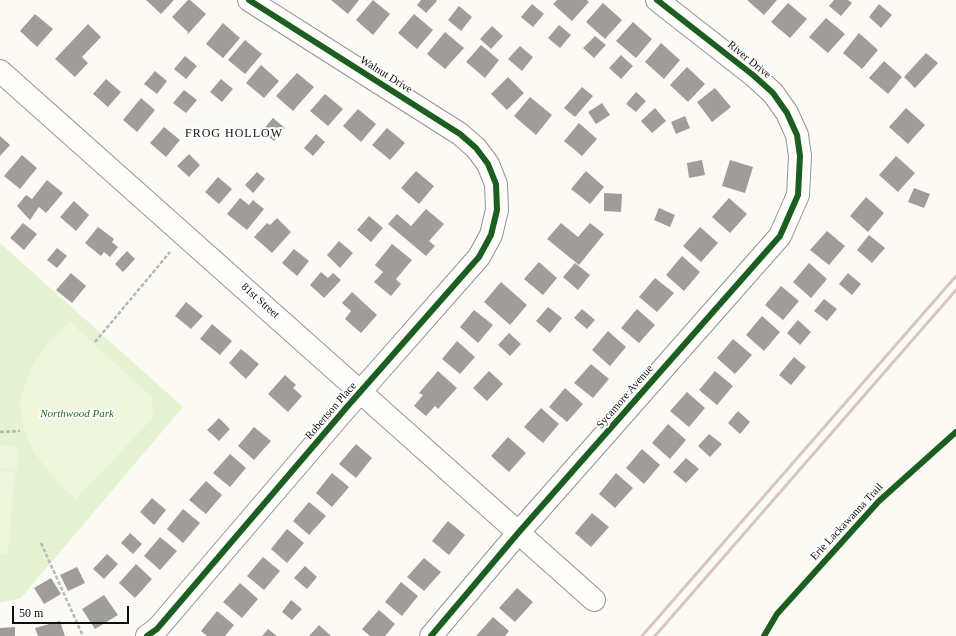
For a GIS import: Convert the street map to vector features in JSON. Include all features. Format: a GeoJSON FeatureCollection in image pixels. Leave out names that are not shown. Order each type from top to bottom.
{"type":"FeatureCollection","features":[{"type":"Feature","properties":{"kind":"street","name":"Walnut Drive"},"geometry":{"type":"LineString","coordinates":[[249,0],[460,134],[476,148],[488,164],[496,184]]}},
{"type":"Feature","properties":{"kind":"street","name":"River Drive"},"geometry":{"type":"LineString","coordinates":[[657,0],[753,75],[773,93],[787,113],[797,135],[800,156]]}},
{"type":"Feature","properties":{"kind":"street","name":"81st Street"},"geometry":{"type":"LineString","coordinates":[[0,71],[594,600]]}},
{"type":"Feature","properties":{"kind":"street","name":"Sycamore Avenue"},"geometry":{"type":"LineString","coordinates":[[431,636],[519,532],[780,236],[798,195],[800,156]]}},
{"type":"Feature","properties":{"kind":"street","name":"Robertson Place"},"geometry":{"type":"LineString","coordinates":[[147,636],[157,630],[361,391],[479,257],[491,235],[497,210],[496,184]]}},
{"type":"Feature","properties":{"kind":"path"},"geometry":{"type":"LineString","coordinates":[[94,342],[170,252]]}},
{"type":"Feature","properties":{"kind":"path"},"geometry":{"type":"LineString","coordinates":[[0,432],[20,431]]}},
{"type":"Feature","properties":{"kind":"path"},"geometry":{"type":"LineString","coordinates":[[41,543],[83,636]]}},
{"type":"Feature","properties":{"kind":"green space","name":"Northwood Park"},"geometry":{"type":"Polygon","coordinates":[[[0,243],[183,407],[21,598],[0,603],[0,243]]]}},
{"type":"Feature","properties":{"kind":"green space"},"geometry":{"type":"Polygon","coordinates":[[[70,322],[152,397],[153,418],[76,499],[60,485],[35,454],[27,438],[20,409],[21,395],[33,365],[51,339],[70,322]]]}},
{"type":"Feature","properties":{"kind":"green space"},"geometry":{"type":"Polygon","coordinates":[[[0,445],[18,447],[17,470],[0,468],[0,445]]]}},
{"type":"Feature","properties":{"kind":"green space"},"geometry":{"type":"Polygon","coordinates":[[[0,470],[15,472],[8,554],[0,553],[0,470]]]}},
{"type":"Feature","properties":{"kind":"building"},"geometry":{"type":"Polygon","coordinates":[[[146,0],[174,0],[161,14],[146,0]]]}},
{"type":"Feature","properties":{"kind":"building"},"geometry":{"type":"Polygon","coordinates":[[[188,0],[190,0],[206,14],[187,35],[188,32],[172,17],[188,0]]]}},
{"type":"Feature","properties":{"kind":"building"},"geometry":{"type":"Polygon","coordinates":[[[331,0],[359,0],[348,14],[331,0]]]}},
{"type":"Feature","properties":{"kind":"building"},"geometry":{"type":"Polygon","coordinates":[[[373,0],[390,14],[373,35],[356,20],[373,0]]]}},
{"type":"Feature","properties":{"kind":"building"},"geometry":{"type":"Polygon","coordinates":[[[421,0],[437,1],[426,13],[417,5],[421,0]]]}},
{"type":"Feature","properties":{"kind":"building"},"geometry":{"type":"Polygon","coordinates":[[[557,0],[587,0],[589,2],[572,21],[553,4],[557,0]]]}},
{"type":"Feature","properties":{"kind":"building"},"geometry":{"type":"Polygon","coordinates":[[[747,0],[777,0],[764,15],[747,0]]]}},
{"type":"Feature","properties":{"kind":"building"},"geometry":{"type":"Polygon","coordinates":[[[834,0],[848,0],[852,3],[841,16],[829,6],[834,0]]]}},
{"type":"Feature","properties":{"kind":"building"},"geometry":{"type":"Polygon","coordinates":[[[603,3],[622,20],[605,39],[586,22],[603,3]]]}},
{"type":"Feature","properties":{"kind":"building"},"geometry":{"type":"Polygon","coordinates":[[[788,3],[807,19],[790,38],[771,22],[788,3]]]}},
{"type":"Feature","properties":{"kind":"building"},"geometry":{"type":"Polygon","coordinates":[[[532,4],[544,14],[533,27],[521,17],[532,4]]]}},
{"type":"Feature","properties":{"kind":"building"},"geometry":{"type":"Polygon","coordinates":[[[879,4],[892,15],[881,28],[869,17],[879,4]]]}},
{"type":"Feature","properties":{"kind":"building"},"geometry":{"type":"Polygon","coordinates":[[[459,6],[472,17],[461,31],[448,20],[459,6]]]}},
{"type":"Feature","properties":{"kind":"building"},"geometry":{"type":"Polygon","coordinates":[[[35,14],[53,29],[37,47],[20,31],[35,14]]]}},
{"type":"Feature","properties":{"kind":"building"},"geometry":{"type":"Polygon","coordinates":[[[414,14],[433,30],[417,49],[398,33],[414,14]]]}},
{"type":"Feature","properties":{"kind":"building"},"geometry":{"type":"Polygon","coordinates":[[[826,18],[845,34],[828,53],[809,37],[826,18]]]}},
{"type":"Feature","properties":{"kind":"building"},"geometry":{"type":"Polygon","coordinates":[[[633,22],[652,39],[636,58],[616,41],[633,22]]]}},
{"type":"Feature","properties":{"kind":"building"},"geometry":{"type":"Polygon","coordinates":[[[223,23],[240,38],[223,58],[206,44],[223,23]]]}},
{"type":"Feature","properties":{"kind":"building"},"geometry":{"type":"Polygon","coordinates":[[[88,24],[101,37],[82,57],[88,63],[75,77],[55,59],[88,24]]]}},
{"type":"Feature","properties":{"kind":"building"},"geometry":{"type":"Polygon","coordinates":[[[559,25],[571,35],[560,48],[548,38],[559,25]]]}},
{"type":"Feature","properties":{"kind":"building"},"geometry":{"type":"Polygon","coordinates":[[[492,26],[503,36],[491,49],[480,39],[492,26]]]}},
{"type":"Feature","properties":{"kind":"building"},"geometry":{"type":"Polygon","coordinates":[[[445,32],[464,48],[445,69],[427,54],[445,32]]]}},
{"type":"Feature","properties":{"kind":"building"},"geometry":{"type":"Polygon","coordinates":[[[859,33],[878,50],[862,69],[843,53],[859,33]]]}},
{"type":"Feature","properties":{"kind":"building"},"geometry":{"type":"Polygon","coordinates":[[[595,36],[606,45],[594,58],[583,48],[595,36]]]}},
{"type":"Feature","properties":{"kind":"building"},"geometry":{"type":"Polygon","coordinates":[[[245,40],[262,54],[245,74],[228,60],[245,40]]]}},
{"type":"Feature","properties":{"kind":"building"},"geometry":{"type":"Polygon","coordinates":[[[661,43],[680,60],[664,79],[645,62],[661,43]]]}},
{"type":"Feature","properties":{"kind":"building"},"geometry":{"type":"Polygon","coordinates":[[[481,45],[499,60],[485,78],[466,62],[481,45]]]}},
{"type":"Feature","properties":{"kind":"building"},"geometry":{"type":"Polygon","coordinates":[[[520,46],[533,57],[522,71],[508,59],[520,46]]]}},
{"type":"Feature","properties":{"kind":"building"},"geometry":{"type":"Polygon","coordinates":[[[926,53],[938,63],[915,88],[904,77],[926,53]]]}},
{"type":"Feature","properties":{"kind":"building"},"geometry":{"type":"Polygon","coordinates":[[[621,55],[633,66],[621,79],[609,68],[621,55]]]}},
{"type":"Feature","properties":{"kind":"building"},"geometry":{"type":"Polygon","coordinates":[[[185,56],[197,66],[186,79],[174,69],[185,56]]]}},
{"type":"Feature","properties":{"kind":"building"},"geometry":{"type":"Polygon","coordinates":[[[884,61],[902,77],[888,94],[869,78],[884,61]]]}},
{"type":"Feature","properties":{"kind":"building"},"geometry":{"type":"Polygon","coordinates":[[[261,65],[279,81],[264,98],[246,83],[261,65]]]}},
{"type":"Feature","properties":{"kind":"building"},"geometry":{"type":"Polygon","coordinates":[[[687,67],[705,84],[688,102],[670,85],[687,67]]]}},
{"type":"Feature","properties":{"kind":"building"},"geometry":{"type":"Polygon","coordinates":[[[155,71],[167,81],[157,94],[144,84],[155,71]]]}},
{"type":"Feature","properties":{"kind":"building"},"geometry":{"type":"Polygon","coordinates":[[[297,73],[314,87],[293,111],[276,96],[297,73]]]}},
{"type":"Feature","properties":{"kind":"building"},"geometry":{"type":"Polygon","coordinates":[[[508,77],[524,93],[507,110],[491,94],[508,77]]]}},
{"type":"Feature","properties":{"kind":"building"},"geometry":{"type":"Polygon","coordinates":[[[106,79],[121,92],[108,107],[93,94],[106,79]]]}},
{"type":"Feature","properties":{"kind":"building"},"geometry":{"type":"Polygon","coordinates":[[[221,79],[233,89],[222,102],[210,92],[221,79]]]}},
{"type":"Feature","properties":{"kind":"building"},"geometry":{"type":"Polygon","coordinates":[[[582,87],[593,96],[575,117],[564,108],[582,87]]]}},
{"type":"Feature","properties":{"kind":"building"},"geometry":{"type":"Polygon","coordinates":[[[715,88],[731,107],[712,122],[697,102],[715,88]]]}},
{"type":"Feature","properties":{"kind":"building"},"geometry":{"type":"Polygon","coordinates":[[[184,90],[197,100],[186,113],[173,103],[184,90]]]}},
{"type":"Feature","properties":{"kind":"building"},"geometry":{"type":"Polygon","coordinates":[[[636,92],[646,101],[636,112],[626,104],[636,92]]]}},
{"type":"Feature","properties":{"kind":"building"},"geometry":{"type":"Polygon","coordinates":[[[325,94],[343,109],[328,126],[310,111],[325,94]]]}},
{"type":"Feature","properties":{"kind":"building"},"geometry":{"type":"Polygon","coordinates":[[[530,97],[552,115],[536,135],[514,116],[530,97]]]}},
{"type":"Feature","properties":{"kind":"building"},"geometry":{"type":"Polygon","coordinates":[[[141,98],[155,110],[137,132],[123,120],[141,98]]]}},
{"type":"Feature","properties":{"kind":"building"},"geometry":{"type":"Polygon","coordinates":[[[602,103],[610,115],[596,124],[588,112],[602,103]]]}},
{"type":"Feature","properties":{"kind":"building"},"geometry":{"type":"Polygon","coordinates":[[[655,108],[666,121],[652,133],[641,121],[655,108]]]}},
{"type":"Feature","properties":{"kind":"building"},"geometry":{"type":"Polygon","coordinates":[[[906,108],[925,125],[908,144],[889,127],[906,108]]]}},
{"type":"Feature","properties":{"kind":"building"},"geometry":{"type":"Polygon","coordinates":[[[358,109],[376,124],[361,142],[343,126],[358,109]]]}},
{"type":"Feature","properties":{"kind":"building"},"geometry":{"type":"Polygon","coordinates":[[[685,116],[690,128],[676,134],[671,122],[685,116]]]}},
{"type":"Feature","properties":{"kind":"building"},"geometry":{"type":"Polygon","coordinates":[[[273,118],[285,128],[274,141],[262,131],[273,118]]]}},
{"type":"Feature","properties":{"kind":"building"},"geometry":{"type":"Polygon","coordinates":[[[579,123],[597,139],[582,156],[564,141],[579,123]]]}},
{"type":"Feature","properties":{"kind":"building"},"geometry":{"type":"Polygon","coordinates":[[[164,127],[180,140],[166,157],[150,143],[164,127]]]}},
{"type":"Feature","properties":{"kind":"building"},"geometry":{"type":"Polygon","coordinates":[[[387,128],[405,143],[390,160],[372,145],[387,128]]]}},
{"type":"Feature","properties":{"kind":"building"},"geometry":{"type":"Polygon","coordinates":[[[316,134],[325,142],[313,156],[304,148],[316,134]]]}},
{"type":"Feature","properties":{"kind":"building"},"geometry":{"type":"Polygon","coordinates":[[[0,136],[10,145],[0,156],[0,136]]]}},
{"type":"Feature","properties":{"kind":"building"},"geometry":{"type":"Polygon","coordinates":[[[189,154],[200,165],[189,177],[177,166],[189,154]]]}},
{"type":"Feature","properties":{"kind":"building"},"geometry":{"type":"Polygon","coordinates":[[[22,155],[37,168],[20,189],[4,176],[22,155]]]}},
{"type":"Feature","properties":{"kind":"building"},"geometry":{"type":"Polygon","coordinates":[[[896,156],[915,173],[898,192],[879,175],[896,156]]]}},
{"type":"Feature","properties":{"kind":"building"},"geometry":{"type":"Polygon","coordinates":[[[702,160],[705,175],[689,178],[687,163],[702,160]]]}},
{"type":"Feature","properties":{"kind":"building"},"geometry":{"type":"Polygon","coordinates":[[[730,160],[753,167],[745,193],[722,186],[730,160]]]}},
{"type":"Feature","properties":{"kind":"building"},"geometry":{"type":"Polygon","coordinates":[[[416,171],[434,186],[419,204],[401,188],[416,171]]]}},
{"type":"Feature","properties":{"kind":"building"},"geometry":{"type":"Polygon","coordinates":[[[586,171],[604,187],[590,204],[571,189],[586,171]]]}},
{"type":"Feature","properties":{"kind":"building"},"geometry":{"type":"Polygon","coordinates":[[[257,172],[265,179],[253,193],[245,185],[257,172]]]}},
{"type":"Feature","properties":{"kind":"building"},"geometry":{"type":"Polygon","coordinates":[[[218,177],[232,189],[219,204],[205,192],[218,177]]]}},
{"type":"Feature","properties":{"kind":"building"},"geometry":{"type":"Polygon","coordinates":[[[47,180],[63,193],[46,213],[39,207],[30,220],[17,206],[26,195],[32,199],[47,180]]]}},
{"type":"Feature","properties":{"kind":"building"},"geometry":{"type":"Polygon","coordinates":[[[914,188],[930,194],[924,208],[908,202],[914,188]]]}},
{"type":"Feature","properties":{"kind":"building"},"geometry":{"type":"Polygon","coordinates":[[[604,193],[622,194],[621,212],[604,211],[604,193]]]}},
{"type":"Feature","properties":{"kind":"building"},"geometry":{"type":"Polygon","coordinates":[[[866,197],[884,213],[868,232],[850,216],[866,197]]]}},
{"type":"Feature","properties":{"kind":"building"},"geometry":{"type":"Polygon","coordinates":[[[240,198],[249,205],[253,200],[264,209],[247,230],[227,214],[240,198]]]}},
{"type":"Feature","properties":{"kind":"building"},"geometry":{"type":"Polygon","coordinates":[[[729,198],[747,214],[730,233],[712,217],[729,198]]]}},
{"type":"Feature","properties":{"kind":"building"},"geometry":{"type":"Polygon","coordinates":[[[74,201],[89,215],[76,231],[60,217],[74,201]]]}},
{"type":"Feature","properties":{"kind":"building"},"geometry":{"type":"Polygon","coordinates":[[[659,208],[675,215],[670,227],[654,220],[659,208]]]}},
{"type":"Feature","properties":{"kind":"building"},"geometry":{"type":"Polygon","coordinates":[[[426,209],[444,224],[429,241],[435,246],[426,256],[388,224],[397,214],[411,226],[426,209]]]}},
{"type":"Feature","properties":{"kind":"building"},"geometry":{"type":"Polygon","coordinates":[[[369,216],[383,228],[371,242],[357,230],[369,216]]]}},
{"type":"Feature","properties":{"kind":"building"},"geometry":{"type":"Polygon","coordinates":[[[277,218],[291,232],[272,253],[254,237],[267,223],[270,225],[277,218]]]}},
{"type":"Feature","properties":{"kind":"building"},"geometry":{"type":"Polygon","coordinates":[[[23,223],[37,234],[24,250],[10,238],[23,223]]]}},
{"type":"Feature","properties":{"kind":"building"},"geometry":{"type":"Polygon","coordinates":[[[561,223],[578,237],[590,223],[604,234],[579,265],[547,239],[561,223]]]}},
{"type":"Feature","properties":{"kind":"building"},"geometry":{"type":"Polygon","coordinates":[[[98,227],[114,239],[112,242],[118,247],[110,257],[104,252],[101,256],[85,243],[98,227]]]}},
{"type":"Feature","properties":{"kind":"building"},"geometry":{"type":"Polygon","coordinates":[[[700,227],[718,243],[701,262],[683,246],[700,227]]]}},
{"type":"Feature","properties":{"kind":"building"},"geometry":{"type":"Polygon","coordinates":[[[827,231],[845,246],[829,265],[810,250],[827,231]]]}},
{"type":"Feature","properties":{"kind":"building"},"geometry":{"type":"Polygon","coordinates":[[[869,235],[885,248],[872,263],[857,250],[869,235]]]}},
{"type":"Feature","properties":{"kind":"building"},"geometry":{"type":"Polygon","coordinates":[[[339,241],[353,253],[340,268],[327,255],[339,241]]]}},
{"type":"Feature","properties":{"kind":"building"},"geometry":{"type":"Polygon","coordinates":[[[392,244],[412,260],[396,279],[401,284],[391,296],[374,282],[383,272],[375,265],[392,244]]]}},
{"type":"Feature","properties":{"kind":"building"},"geometry":{"type":"Polygon","coordinates":[[[57,248],[67,256],[57,268],[47,260],[57,248]]]}},
{"type":"Feature","properties":{"kind":"building"},"geometry":{"type":"Polygon","coordinates":[[[294,249],[309,261],[297,276],[282,263],[294,249]]]}},
{"type":"Feature","properties":{"kind":"building"},"geometry":{"type":"Polygon","coordinates":[[[127,251],[135,259],[123,272],[115,264],[127,251]]]}},
{"type":"Feature","properties":{"kind":"building"},"geometry":{"type":"Polygon","coordinates":[[[682,256],[700,272],[684,291],[666,275],[682,256]]]}},
{"type":"Feature","properties":{"kind":"building"},"geometry":{"type":"Polygon","coordinates":[[[539,262],[557,278],[543,295],[524,279],[539,262]]]}},
{"type":"Feature","properties":{"kind":"building"},"geometry":{"type":"Polygon","coordinates":[[[575,263],[590,275],[578,290],[563,277],[575,263]]]}},
{"type":"Feature","properties":{"kind":"building"},"geometry":{"type":"Polygon","coordinates":[[[809,263],[827,279],[811,298],[793,282],[809,263]]]}},
{"type":"Feature","properties":{"kind":"building"},"geometry":{"type":"Polygon","coordinates":[[[321,272],[328,278],[333,273],[341,280],[324,298],[310,285],[321,272]]]}},
{"type":"Feature","properties":{"kind":"building"},"geometry":{"type":"Polygon","coordinates":[[[71,273],[86,286],[72,303],[56,290],[71,273]]]}},
{"type":"Feature","properties":{"kind":"building"},"geometry":{"type":"Polygon","coordinates":[[[848,273],[861,284],[852,295],[839,284],[848,273]]]}},
{"type":"Feature","properties":{"kind":"building"},"geometry":{"type":"Polygon","coordinates":[[[655,278],[674,293],[657,312],[639,297],[655,278]]]}},
{"type":"Feature","properties":{"kind":"building"},"geometry":{"type":"Polygon","coordinates":[[[501,282],[527,305],[510,325],[484,302],[501,282]]]}},
{"type":"Feature","properties":{"kind":"building"},"geometry":{"type":"Polygon","coordinates":[[[781,286],[799,301],[783,320],[765,305],[781,286]]]}},
{"type":"Feature","properties":{"kind":"building"},"geometry":{"type":"Polygon","coordinates":[[[352,292],[377,315],[361,333],[345,319],[351,311],[342,303],[352,292]]]}},
{"type":"Feature","properties":{"kind":"building"},"geometry":{"type":"Polygon","coordinates":[[[824,299],[837,309],[827,321],[814,311],[824,299]]]}},
{"type":"Feature","properties":{"kind":"building"},"geometry":{"type":"Polygon","coordinates":[[[186,302],[203,316],[191,329],[175,316],[186,302]]]}},
{"type":"Feature","properties":{"kind":"building"},"geometry":{"type":"Polygon","coordinates":[[[548,307],[562,318],[550,333],[536,321],[548,307]]]}},
{"type":"Feature","properties":{"kind":"building"},"geometry":{"type":"Polygon","coordinates":[[[582,309],[595,320],[587,329],[574,318],[582,309]]]}},
{"type":"Feature","properties":{"kind":"building"},"geometry":{"type":"Polygon","coordinates":[[[637,309],[655,325],[639,343],[621,328],[637,309]]]}},
{"type":"Feature","properties":{"kind":"building"},"geometry":{"type":"Polygon","coordinates":[[[474,310],[493,325],[478,343],[460,327],[474,310]]]}},
{"type":"Feature","properties":{"kind":"building"},"geometry":{"type":"Polygon","coordinates":[[[762,316],[780,332],[764,351],[746,335],[762,316]]]}},
{"type":"Feature","properties":{"kind":"building"},"geometry":{"type":"Polygon","coordinates":[[[798,320],[811,332],[800,345],[787,333],[798,320]]]}},
{"type":"Feature","properties":{"kind":"building"},"geometry":{"type":"Polygon","coordinates":[[[212,324],[232,341],[220,355],[200,339],[212,324]]]}},
{"type":"Feature","properties":{"kind":"building"},"geometry":{"type":"Polygon","coordinates":[[[608,331],[626,347],[610,366],[592,350],[608,331]]]}},
{"type":"Feature","properties":{"kind":"building"},"geometry":{"type":"Polygon","coordinates":[[[509,333],[521,344],[510,356],[498,345],[509,333]]]}},
{"type":"Feature","properties":{"kind":"building"},"geometry":{"type":"Polygon","coordinates":[[[733,339],[752,355],[735,374],[717,358],[733,339]]]}},
{"type":"Feature","properties":{"kind":"building"},"geometry":{"type":"Polygon","coordinates":[[[457,341],[475,357],[460,374],[442,359],[457,341]]]}},
{"type":"Feature","properties":{"kind":"building"},"geometry":{"type":"Polygon","coordinates":[[[241,349],[259,364],[246,379],[229,363],[241,349]]]}},
{"type":"Feature","properties":{"kind":"building"},"geometry":{"type":"Polygon","coordinates":[[[794,357],[806,367],[791,385],[779,375],[794,357]]]}},
{"type":"Feature","properties":{"kind":"building"},"geometry":{"type":"Polygon","coordinates":[[[591,364],[609,379],[593,398],[574,383],[591,364]]]}},
{"type":"Feature","properties":{"kind":"building"},"geometry":{"type":"Polygon","coordinates":[[[438,371],[457,388],[438,409],[435,406],[426,416],[414,406],[423,395],[419,393],[438,371]]]}},
{"type":"Feature","properties":{"kind":"building"},"geometry":{"type":"Polygon","coordinates":[[[489,371],[503,384],[487,401],[473,388],[489,371]]]}},
{"type":"Feature","properties":{"kind":"building"},"geometry":{"type":"Polygon","coordinates":[[[715,371],[733,386],[717,405],[699,390],[715,371]]]}},
{"type":"Feature","properties":{"kind":"building"},"geometry":{"type":"Polygon","coordinates":[[[285,375],[296,385],[293,388],[302,396],[288,412],[268,394],[285,375]]]}},
{"type":"Feature","properties":{"kind":"building"},"geometry":{"type":"Polygon","coordinates":[[[565,388],[583,404],[567,422],[549,407],[565,388]]]}},
{"type":"Feature","properties":{"kind":"building"},"geometry":{"type":"Polygon","coordinates":[[[687,392],[705,408],[689,427],[670,411],[687,392]]]}},
{"type":"Feature","properties":{"kind":"building"},"geometry":{"type":"Polygon","coordinates":[[[541,408],[559,424],[543,443],[524,427],[541,408]]]}},
{"type":"Feature","properties":{"kind":"building"},"geometry":{"type":"Polygon","coordinates":[[[738,411],[750,422],[740,434],[728,423],[738,411]]]}},
{"type":"Feature","properties":{"kind":"building"},"geometry":{"type":"Polygon","coordinates":[[[219,418],[230,429],[219,441],[207,430],[219,418]]]}},
{"type":"Feature","properties":{"kind":"building"},"geometry":{"type":"Polygon","coordinates":[[[668,424],[686,440],[670,459],[652,443],[668,424]]]}},
{"type":"Feature","properties":{"kind":"building"},"geometry":{"type":"Polygon","coordinates":[[[254,427],[271,441],[254,460],[238,446],[254,427]]]}},
{"type":"Feature","properties":{"kind":"building"},"geometry":{"type":"Polygon","coordinates":[[[709,434],[722,444],[710,457],[698,446],[709,434]]]}},
{"type":"Feature","properties":{"kind":"building"},"geometry":{"type":"Polygon","coordinates":[[[508,437],[526,453],[509,472],[491,456],[508,437]]]}},
{"type":"Feature","properties":{"kind":"building"},"geometry":{"type":"Polygon","coordinates":[[[356,444],[372,458],[356,478],[339,464],[356,444]]]}},
{"type":"Feature","properties":{"kind":"building"},"geometry":{"type":"Polygon","coordinates":[[[642,449],[660,465],[644,484],[626,468],[642,449]]]}},
{"type":"Feature","properties":{"kind":"building"},"geometry":{"type":"Polygon","coordinates":[[[230,454],[246,468],[230,487],[213,473],[230,454]]]}},
{"type":"Feature","properties":{"kind":"building"},"geometry":{"type":"Polygon","coordinates":[[[686,458],[699,469],[686,483],[673,472],[686,458]]]}},
{"type":"Feature","properties":{"kind":"building"},"geometry":{"type":"Polygon","coordinates":[[[332,473],[349,487],[332,507],[316,493],[332,473]]]}},
{"type":"Feature","properties":{"kind":"building"},"geometry":{"type":"Polygon","coordinates":[[[616,473],[633,488],[615,508],[599,494],[616,473]]]}},
{"type":"Feature","properties":{"kind":"building"},"geometry":{"type":"Polygon","coordinates":[[[206,481],[222,495],[206,514],[189,500],[206,481]]]}},
{"type":"Feature","properties":{"kind":"building"},"geometry":{"type":"Polygon","coordinates":[[[152,498],[166,510],[154,525],[140,512],[152,498]]]}},
{"type":"Feature","properties":{"kind":"building"},"geometry":{"type":"Polygon","coordinates":[[[309,502],[326,516],[309,535],[293,521],[309,502]]]}},
{"type":"Feature","properties":{"kind":"building"},"geometry":{"type":"Polygon","coordinates":[[[183,509],[200,523],[183,543],[167,529],[183,509]]]}},
{"type":"Feature","properties":{"kind":"building"},"geometry":{"type":"Polygon","coordinates":[[[592,513],[609,527],[591,547],[575,533],[592,513]]]}},
{"type":"Feature","properties":{"kind":"building"},"geometry":{"type":"Polygon","coordinates":[[[448,521],[465,535],[449,555],[432,541],[448,521]]]}},
{"type":"Feature","properties":{"kind":"building"},"geometry":{"type":"Polygon","coordinates":[[[287,529],[304,543],[287,563],[271,549],[287,529]]]}},
{"type":"Feature","properties":{"kind":"building"},"geometry":{"type":"Polygon","coordinates":[[[130,533],[142,544],[133,554],[121,543],[130,533]]]}},
{"type":"Feature","properties":{"kind":"building"},"geometry":{"type":"Polygon","coordinates":[[[160,537],[177,551],[160,570],[144,556],[160,537]]]}},
{"type":"Feature","properties":{"kind":"building"},"geometry":{"type":"Polygon","coordinates":[[[107,554],[118,564],[104,579],[93,569],[107,554]]]}},
{"type":"Feature","properties":{"kind":"building"},"geometry":{"type":"Polygon","coordinates":[[[263,557],[280,571],[264,590],[247,576],[263,557]]]}},
{"type":"Feature","properties":{"kind":"building"},"geometry":{"type":"Polygon","coordinates":[[[424,558],[441,572],[424,591],[407,577],[424,558]]]}},
{"type":"Feature","properties":{"kind":"building"},"geometry":{"type":"Polygon","coordinates":[[[136,564],[152,579],[135,598],[119,583],[136,564]]]}},
{"type":"Feature","properties":{"kind":"building"},"geometry":{"type":"Polygon","coordinates":[[[305,566],[317,577],[307,589],[294,578],[305,566]]]}},
{"type":"Feature","properties":{"kind":"building"},"geometry":{"type":"Polygon","coordinates":[[[77,567],[85,583],[68,591],[60,575],[77,567]]]}},
{"type":"Feature","properties":{"kind":"building"},"geometry":{"type":"Polygon","coordinates":[[[51,578],[61,594],[44,604],[34,588],[51,578]]]}},
{"type":"Feature","properties":{"kind":"building"},"geometry":{"type":"Polygon","coordinates":[[[401,582],[418,596],[402,616],[385,602],[401,582]]]}},
{"type":"Feature","properties":{"kind":"building"},"geometry":{"type":"Polygon","coordinates":[[[240,583],[258,599],[242,618],[223,602],[240,583]]]}},
{"type":"Feature","properties":{"kind":"building"},"geometry":{"type":"Polygon","coordinates":[[[517,588],[533,602],[515,622],[499,608],[517,588]]]}},
{"type":"Feature","properties":{"kind":"building"},"geometry":{"type":"Polygon","coordinates":[[[104,595],[118,615],[95,629],[82,609],[104,595]]]}},
{"type":"Feature","properties":{"kind":"building"},"geometry":{"type":"Polygon","coordinates":[[[291,600],[302,609],[292,620],[282,612],[291,600]]]}},
{"type":"Feature","properties":{"kind":"building"},"geometry":{"type":"Polygon","coordinates":[[[379,610],[395,624],[385,636],[370,636],[362,629],[379,610]]]}},
{"type":"Feature","properties":{"kind":"building"},"geometry":{"type":"Polygon","coordinates":[[[217,611],[234,625],[225,636],[207,636],[201,631],[217,611]]]}},
{"type":"Feature","properties":{"kind":"building"},"geometry":{"type":"Polygon","coordinates":[[[493,617],[509,631],[505,636],[476,636],[493,617]]]}},
{"type":"Feature","properties":{"kind":"building"},"geometry":{"type":"Polygon","coordinates":[[[60,621],[65,636],[38,636],[35,628],[60,621]]]}},
{"type":"Feature","properties":{"kind":"building"},"geometry":{"type":"Polygon","coordinates":[[[319,625],[331,636],[309,636],[319,625]]]}},
{"type":"Feature","properties":{"kind":"building"},"geometry":{"type":"Polygon","coordinates":[[[15,627],[15,636],[0,636],[0,628],[15,627]]]}},
{"type":"Feature","properties":{"kind":"building"},"geometry":{"type":"Polygon","coordinates":[[[268,629],[277,636],[262,636],[268,629]]]}},
{"type":"Feature","properties":{"kind":"railway"},"geometry":{"type":"LineString","coordinates":[[642,636],[956,276]]}},
{"type":"Feature","properties":{"kind":"railway"},"geometry":{"type":"LineString","coordinates":[[655,636],[956,290]]}},
{"type":"Feature","properties":{"kind":"cycle path"},"geometry":{"type":"LineString","coordinates":[[147,636],[157,629],[346,408],[479,257],[491,235],[497,210],[496,184],[488,164],[476,148],[460,134],[249,0]]}},
{"type":"Feature","properties":{"kind":"cycle path"},"geometry":{"type":"LineString","coordinates":[[431,636],[519,532],[780,236],[798,195],[800,156],[797,135],[787,113],[773,93],[753,75],[657,0]]}},
{"type":"Feature","properties":{"kind":"cycle path","name":"Erie Lackawanna Trail"},"geometry":{"type":"LineString","coordinates":[[764,636],[777,614],[879,501],[956,432]]}},
{"type":"Feature","properties":{"kind":"district","name":"FROG HOLLOW"},"geometry":{"type":"Point","coordinates":[234,134]}}]}
